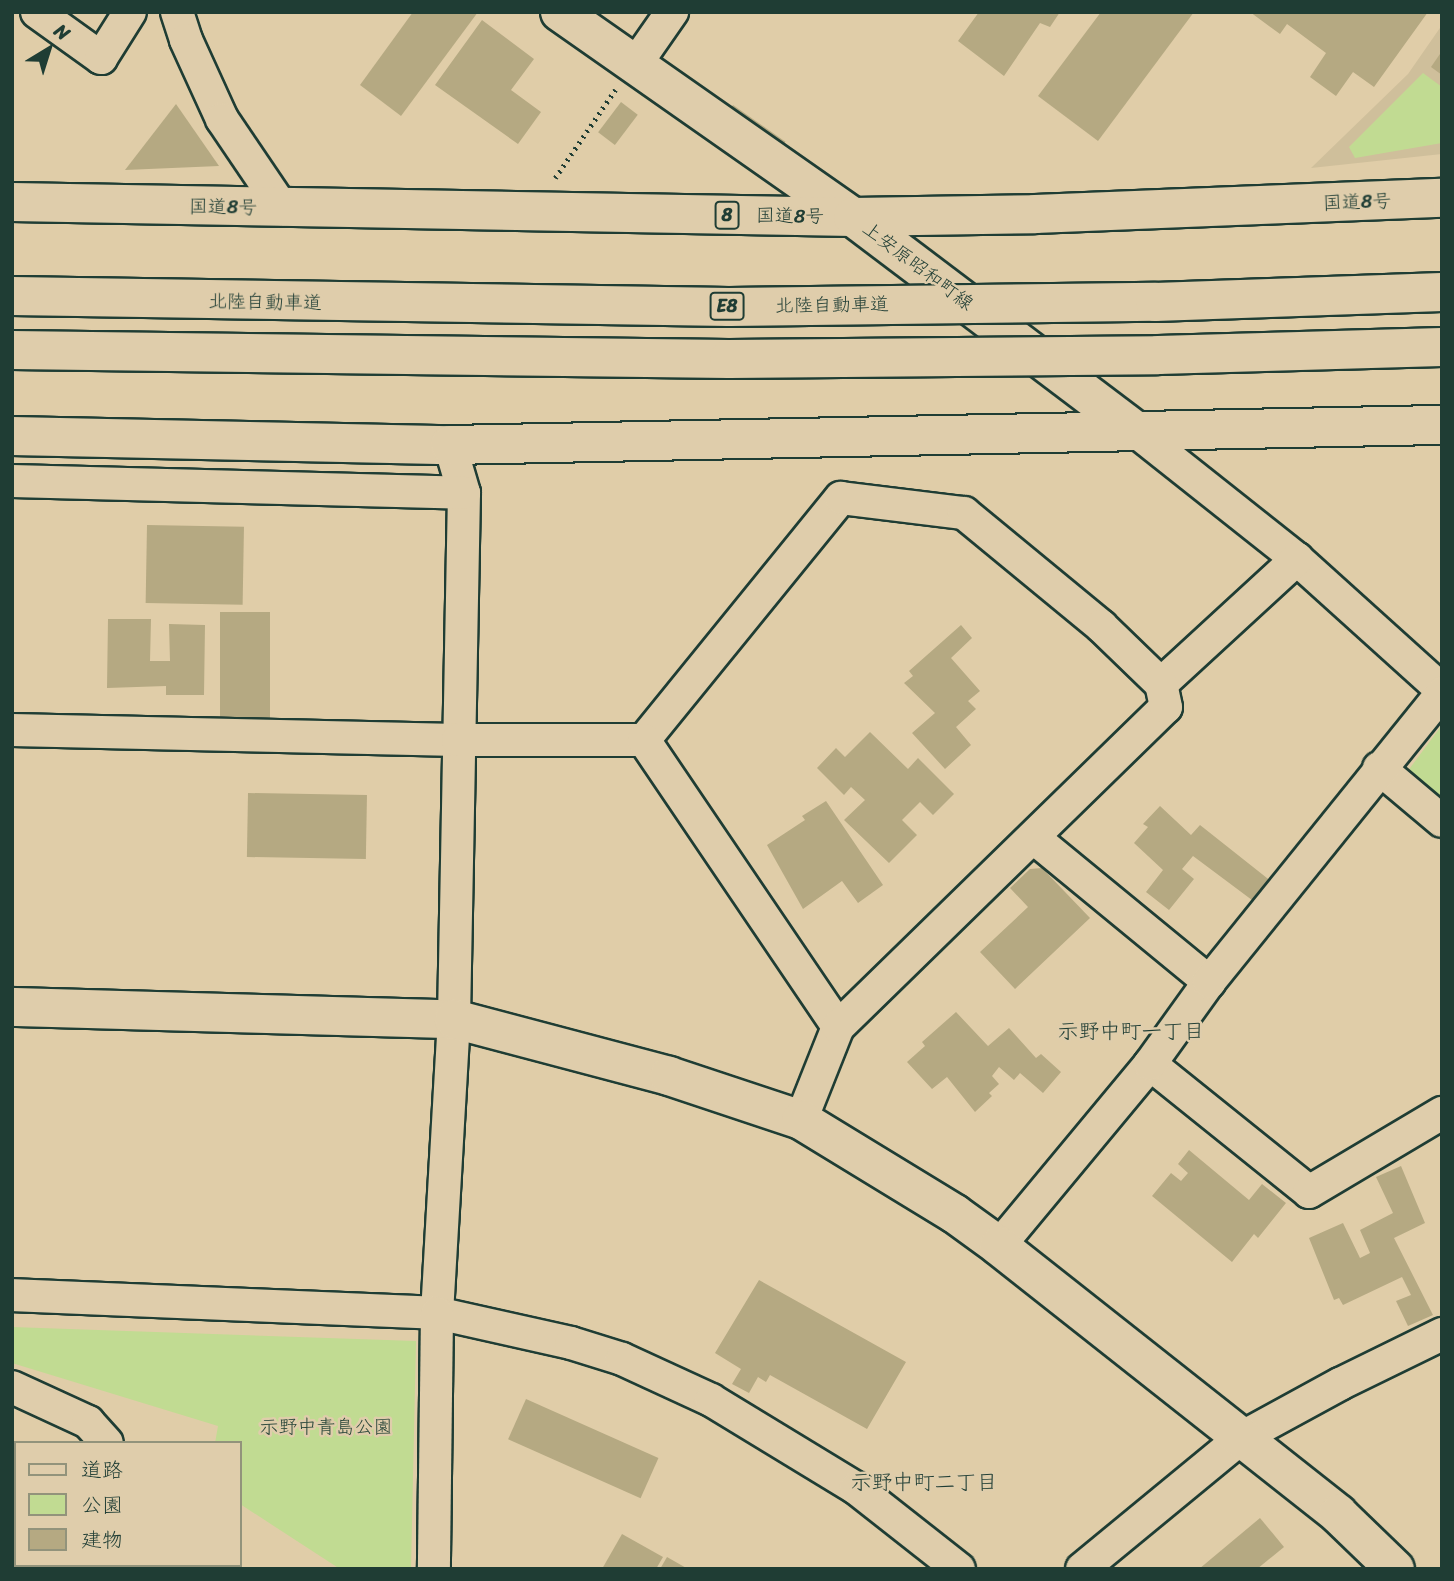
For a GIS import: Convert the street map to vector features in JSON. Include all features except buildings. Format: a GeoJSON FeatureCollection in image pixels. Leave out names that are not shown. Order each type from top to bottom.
{"type":"FeatureCollection","features":[{"type":"Feature","properties":{"kind":"main road","name":"上安原昭和町線"},"geometry":{"type":"LineString","coordinates":[[560,12],[629,72],[853,216],[1133,429]]}},
{"type":"Feature","properties":{"kind":"main road","name":"国道8号"},"geometry":{"type":"LineString","coordinates":[[12,202],[283,209],[853,216],[1035,214],[1442,198]]}},
{"type":"Feature","properties":{"kind":"main road","name":"北陸自動車道"},"geometry":{"type":"LineString","coordinates":[[12,296],[743,306],[1155,302],[1442,292]]}},
{"type":"Feature","properties":{"kind":"main road"},"geometry":{"type":"LineString","coordinates":[[12,350],[729,359],[1158,355],[1442,347]]}},
{"type":"Feature","properties":{"kind":"main road"},"geometry":{"type":"LineString","coordinates":[[12,436],[450,445],[1133,429],[1442,425]]}},
{"type":"Feature","properties":{"kind":"main road"},"geometry":{"type":"LineString","coordinates":[[12,1007],[454,1019],[669,1076],[801,1120],[955,1214],[999,1246],[1338,1514],[1395,1569]]}},
{"type":"Feature","properties":{"kind":"street"},"geometry":{"type":"LineString","coordinates":[[37,12],[101,58],[130,12]]}},
{"type":"Feature","properties":{"kind":"street"},"geometry":{"type":"LineString","coordinates":[[177,12],[186,40],[222,120],[283,209]]}},
{"type":"Feature","properties":{"kind":"street"},"geometry":{"type":"LineString","coordinates":[[629,72],[672,12]]}},
{"type":"Feature","properties":{"kind":"street"},"geometry":{"type":"LineString","coordinates":[[999,1246],[1150,1064],[1209,982],[1442,691],[1297,559],[1133,429]]}},
{"type":"Feature","properties":{"kind":"street"},"geometry":{"type":"LineString","coordinates":[[434,1569],[437,1313],[454,1019],[464,493],[450,445]]}},
{"type":"Feature","properties":{"kind":"street"},"geometry":{"type":"LineString","coordinates":[[12,481],[464,493]]}},
{"type":"Feature","properties":{"kind":"street"},"geometry":{"type":"LineString","coordinates":[[644,740],[841,498],[964,513],[1101,626],[1161,684],[1166,708],[838,1027],[801,1120]]}},
{"type":"Feature","properties":{"kind":"street"},"geometry":{"type":"LineString","coordinates":[[1161,684],[1297,559]]}},
{"type":"Feature","properties":{"kind":"street"},"geometry":{"type":"LineString","coordinates":[[12,730],[458,740],[644,740]]}},
{"type":"Feature","properties":{"kind":"street"},"geometry":{"type":"LineString","coordinates":[[644,740],[838,1027]]}},
{"type":"Feature","properties":{"kind":"street"},"geometry":{"type":"LineString","coordinates":[[1379,768],[1442,821]]}},
{"type":"Feature","properties":{"kind":"street"},"geometry":{"type":"LineString","coordinates":[[1034,838],[1209,982]]}},
{"type":"Feature","properties":{"kind":"street"},"geometry":{"type":"LineString","coordinates":[[1150,1064],[1309,1192],[1442,1113]]}},
{"type":"Feature","properties":{"kind":"street"},"geometry":{"type":"LineString","coordinates":[[12,1295],[437,1313],[570,1343],[622,1359],[711,1400],[856,1488],[959,1569]]}},
{"type":"Feature","properties":{"kind":"street"},"geometry":{"type":"LineString","coordinates":[[1082,1569],[1241,1438],[1340,1384],[1442,1334]]}},
{"type":"Feature","properties":{"kind":"street"},"geometry":{"type":"LineString","coordinates":[[12,1387],[88,1422],[105,1441]]}},
{"type":"Feature","properties":{"kind":"path"},"geometry":{"type":"LineString","coordinates":[[554,179],[629,72]]}},
{"type":"Feature","properties":{"kind":"shaded area"},"geometry":{"type":"Polygon","coordinates":[[[1442,25],[1442,154],[1311,168],[1408,74],[1442,25]]]}},
{"type":"Feature","properties":{"kind":"green space"},"geometry":{"type":"Polygon","coordinates":[[[1423,73],[1442,87],[1442,143],[1355,158],[1349,147],[1423,73]]]}},
{"type":"Feature","properties":{"kind":"green space"},"geometry":{"type":"Polygon","coordinates":[[[1442,725],[1442,800],[1407,772],[1442,725]]]}},
{"type":"Feature","properties":{"kind":"green space","name":"示野中青島公園"},"geometry":{"type":"Polygon","coordinates":[[[12,1327],[416,1341],[411,1569],[340,1569],[242,1505],[242,1441],[215,1441],[218,1426],[12,1363],[12,1327]]]}},
{"type":"Feature","properties":{"kind":"district","name":"示野中町一丁目"},"geometry":{"type":"Point","coordinates":[1131,1031]}},
{"type":"Feature","properties":{"kind":"district","name":"示野中町二丁目"},"geometry":{"type":"Point","coordinates":[924,1482]}}]}
